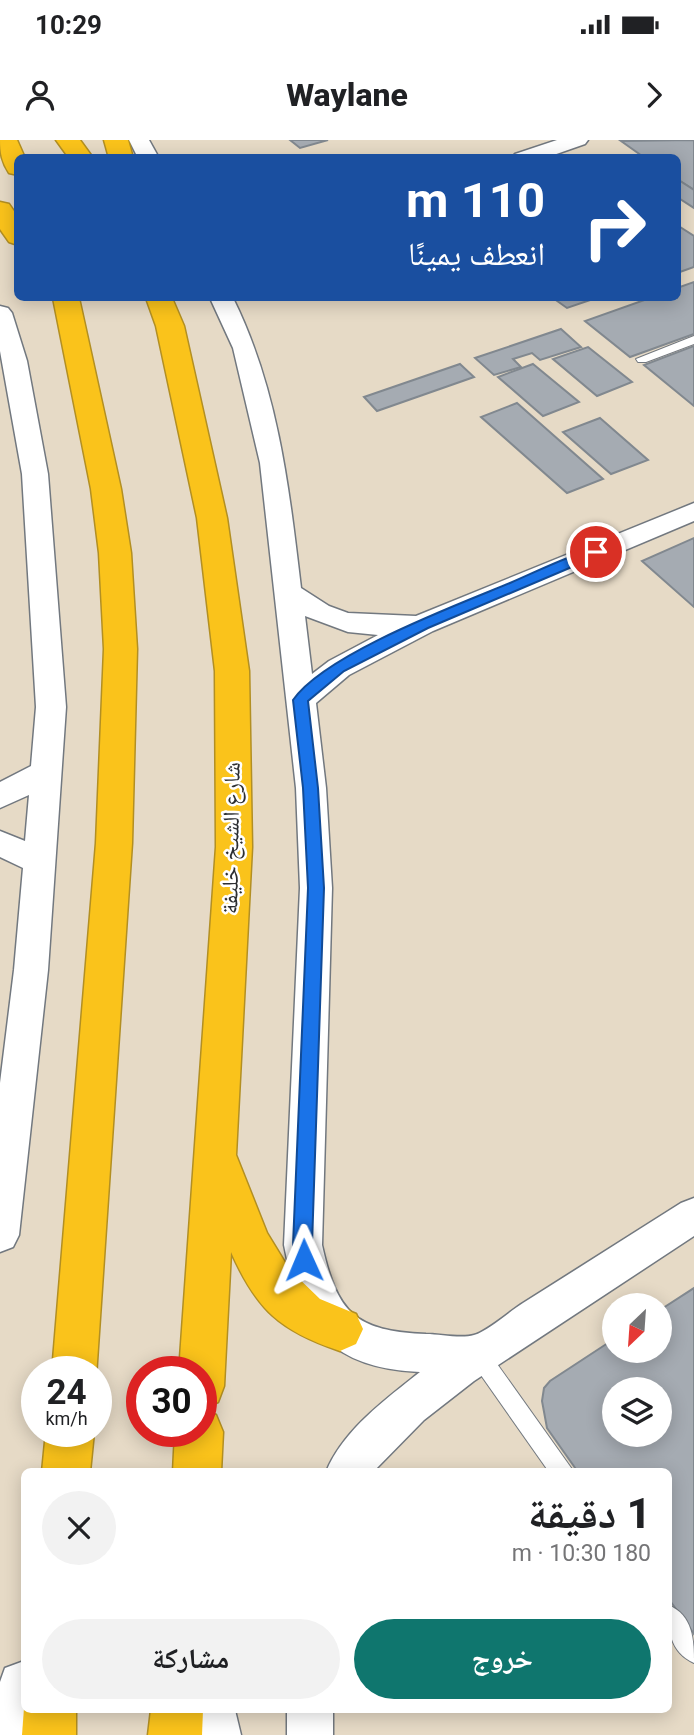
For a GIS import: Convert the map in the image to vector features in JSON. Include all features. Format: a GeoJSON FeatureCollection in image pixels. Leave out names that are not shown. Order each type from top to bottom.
{"type":"FeatureCollection","features":[{"type":"Feature","properties":{"kind":"highway"},"geometry":{"type":"LineString","coordinates":[[5,140],[14,159]]}},
{"type":"Feature","properties":{"kind":"highway"},"geometry":{"type":"LineString","coordinates":[[0,209],[14,231]]}},
{"type":"Feature","properties":{"kind":"highway"},"geometry":{"type":"LineString","coordinates":[[67,301],[90,399],[103,475],[115,554],[120,643],[119,743],[114,831],[76,1356]]}},
{"type":"Feature","properties":{"kind":"highway","name":"شارع الشيخ خليفة"},"geometry":{"type":"LineString","coordinates":[[160,301],[170,326],[212,518],[232,671],[234,847],[203,1356]]}},
{"type":"Feature","properties":{"kind":"highway"},"geometry":{"type":"LineString","coordinates":[[214,1151],[251,1247],[269,1278],[285,1298],[306,1316],[340,1329]]}},
{"type":"Feature","properties":{"kind":"highway"},"geometry":{"type":"LineString","coordinates":[[66,1468],[68,1447]]}},
{"type":"Feature","properties":{"kind":"highway"},"geometry":{"type":"LineString","coordinates":[[197,1468],[198,1447]]}},
{"type":"Feature","properties":{"kind":"highway"},"geometry":{"type":"LineString","coordinates":[[49,1735],[50,1713]]}},
{"type":"Feature","properties":{"kind":"highway"},"geometry":{"type":"LineString","coordinates":[[174,1735],[177,1713]]}},
{"type":"Feature","properties":{"kind":"main road"},"geometry":{"type":"LineString","coordinates":[[14,1735],[21,1701]]}},
{"type":"Feature","properties":{"kind":"main road"},"geometry":{"type":"LineString","coordinates":[[210,1713],[214,1735]]}},
{"type":"Feature","properties":{"kind":"street"},"geometry":{"type":"LineString","coordinates":[[534,154],[578,140]]}},
{"type":"Feature","properties":{"kind":"street"},"geometry":{"type":"LineString","coordinates":[[223,301],[245,348],[273,463],[311,788],[316,888],[303,1245],[306,1275],[317,1303],[340,1329],[364,1343],[392,1350],[478,1354]]}},
{"type":"Feature","properties":{"kind":"street"},"geometry":{"type":"LineString","coordinates":[[0,313],[35,474],[51,707],[41,863],[17,1108],[0,1235]]}},
{"type":"Feature","properties":{"kind":"street"},"geometry":{"type":"LineString","coordinates":[[300,700],[339,668],[423,624],[694,511]]}},
{"type":"Feature","properties":{"kind":"street"},"geometry":{"type":"LineString","coordinates":[[290,593],[320,614],[355,625],[381,627],[423,624]]}},
{"type":"Feature","properties":{"kind":"street"},"geometry":{"type":"LineString","coordinates":[[0,796],[48,771]]}},
{"type":"Feature","properties":{"kind":"street"},"geometry":{"type":"LineString","coordinates":[[0,843],[41,863]]}},
{"type":"Feature","properties":{"kind":"street"},"geometry":{"type":"LineString","coordinates":[[350,1468],[361,1451],[401,1414],[478,1354],[694,1215]]}},
{"type":"Feature","properties":{"kind":"street"},"geometry":{"type":"LineString","coordinates":[[310,1713],[310,1735]]}},
{"type":"Feature","properties":{"kind":"lane"},"geometry":{"type":"LineString","coordinates":[[642,359],[694,340]]}},
{"type":"Feature","properties":{"kind":"lane"},"geometry":{"type":"LineString","coordinates":[[478,1354],[560,1468]]}},
{"type":"Feature","properties":{"kind":"lane"},"geometry":{"type":"LineString","coordinates":[[672,1621],[694,1651]]}},
{"type":"Feature","properties":{"kind":"shaded area"},"geometry":{"type":"Polygon","coordinates":[[[0,140],[694,140],[694,1735],[0,1735],[0,140]]]}},
{"type":"Feature","properties":{"kind":"building"},"geometry":{"type":"Polygon","coordinates":[[[290,140],[328,140],[300,148],[290,140]]]}},
{"type":"Feature","properties":{"kind":"building"},"geometry":{"type":"Polygon","coordinates":[[[694,140],[694,190],[681,182],[681,154],[639,154],[621,141],[694,140]]]}},
{"type":"Feature","properties":{"kind":"building"},"geometry":{"type":"Polygon","coordinates":[[[681,182],[694,190],[694,208],[681,200],[681,182]]]}},
{"type":"Feature","properties":{"kind":"building"},"geometry":{"type":"Polygon","coordinates":[[[681,228],[694,236],[694,267],[681,272],[681,228]]]}},
{"type":"Feature","properties":{"kind":"building"},"geometry":{"type":"Polygon","coordinates":[[[694,282],[694,334],[630,357],[585,321],[642,301],[681,301],[681,287],[694,282]]]}},
{"type":"Feature","properties":{"kind":"building"},"geometry":{"type":"Polygon","coordinates":[[[557,301],[587,301],[567,308],[557,301]]]}},
{"type":"Feature","properties":{"kind":"building"},"geometry":{"type":"Polygon","coordinates":[[[561,329],[581,347],[540,360],[532,353],[513,359],[521,367],[494,375],[475,358],[561,329]]]}},
{"type":"Feature","properties":{"kind":"building"},"geometry":{"type":"Polygon","coordinates":[[[694,346],[694,406],[644,365],[694,346]]]}},
{"type":"Feature","properties":{"kind":"building"},"geometry":{"type":"Polygon","coordinates":[[[588,347],[632,382],[597,396],[553,359],[588,347]]]}},
{"type":"Feature","properties":{"kind":"building"},"geometry":{"type":"Polygon","coordinates":[[[460,364],[474,377],[377,411],[364,397],[460,364]]]}},
{"type":"Feature","properties":{"kind":"building"},"geometry":{"type":"Polygon","coordinates":[[[533,364],[579,402],[543,416],[498,377],[533,364]]]}},
{"type":"Feature","properties":{"kind":"building"},"geometry":{"type":"Polygon","coordinates":[[[517,403],[603,479],[567,493],[481,417],[517,403]]]}},
{"type":"Feature","properties":{"kind":"building"},"geometry":{"type":"Polygon","coordinates":[[[600,418],[648,460],[611,474],[563,432],[600,418]]]}},
{"type":"Feature","properties":{"kind":"building"},"geometry":{"type":"Polygon","coordinates":[[[694,538],[694,607],[642,561],[694,538]]]}},
{"type":"Feature","properties":{"kind":"building"},"geometry":{"type":"Polygon","coordinates":[[[694,1288],[694,1634],[672,1604],[672,1468],[575,1468],[547,1428],[542,1401],[544,1388],[550,1381],[602,1347],[602,1363],[672,1363],[672,1302],[694,1288]]]}},
{"type":"Feature","properties":{"kind":"route"},"geometry":{"type":"LineString","coordinates":[[304,1260],[316,888],[311,788],[300,700],[339,668],[423,624],[596,552]]}}]}
